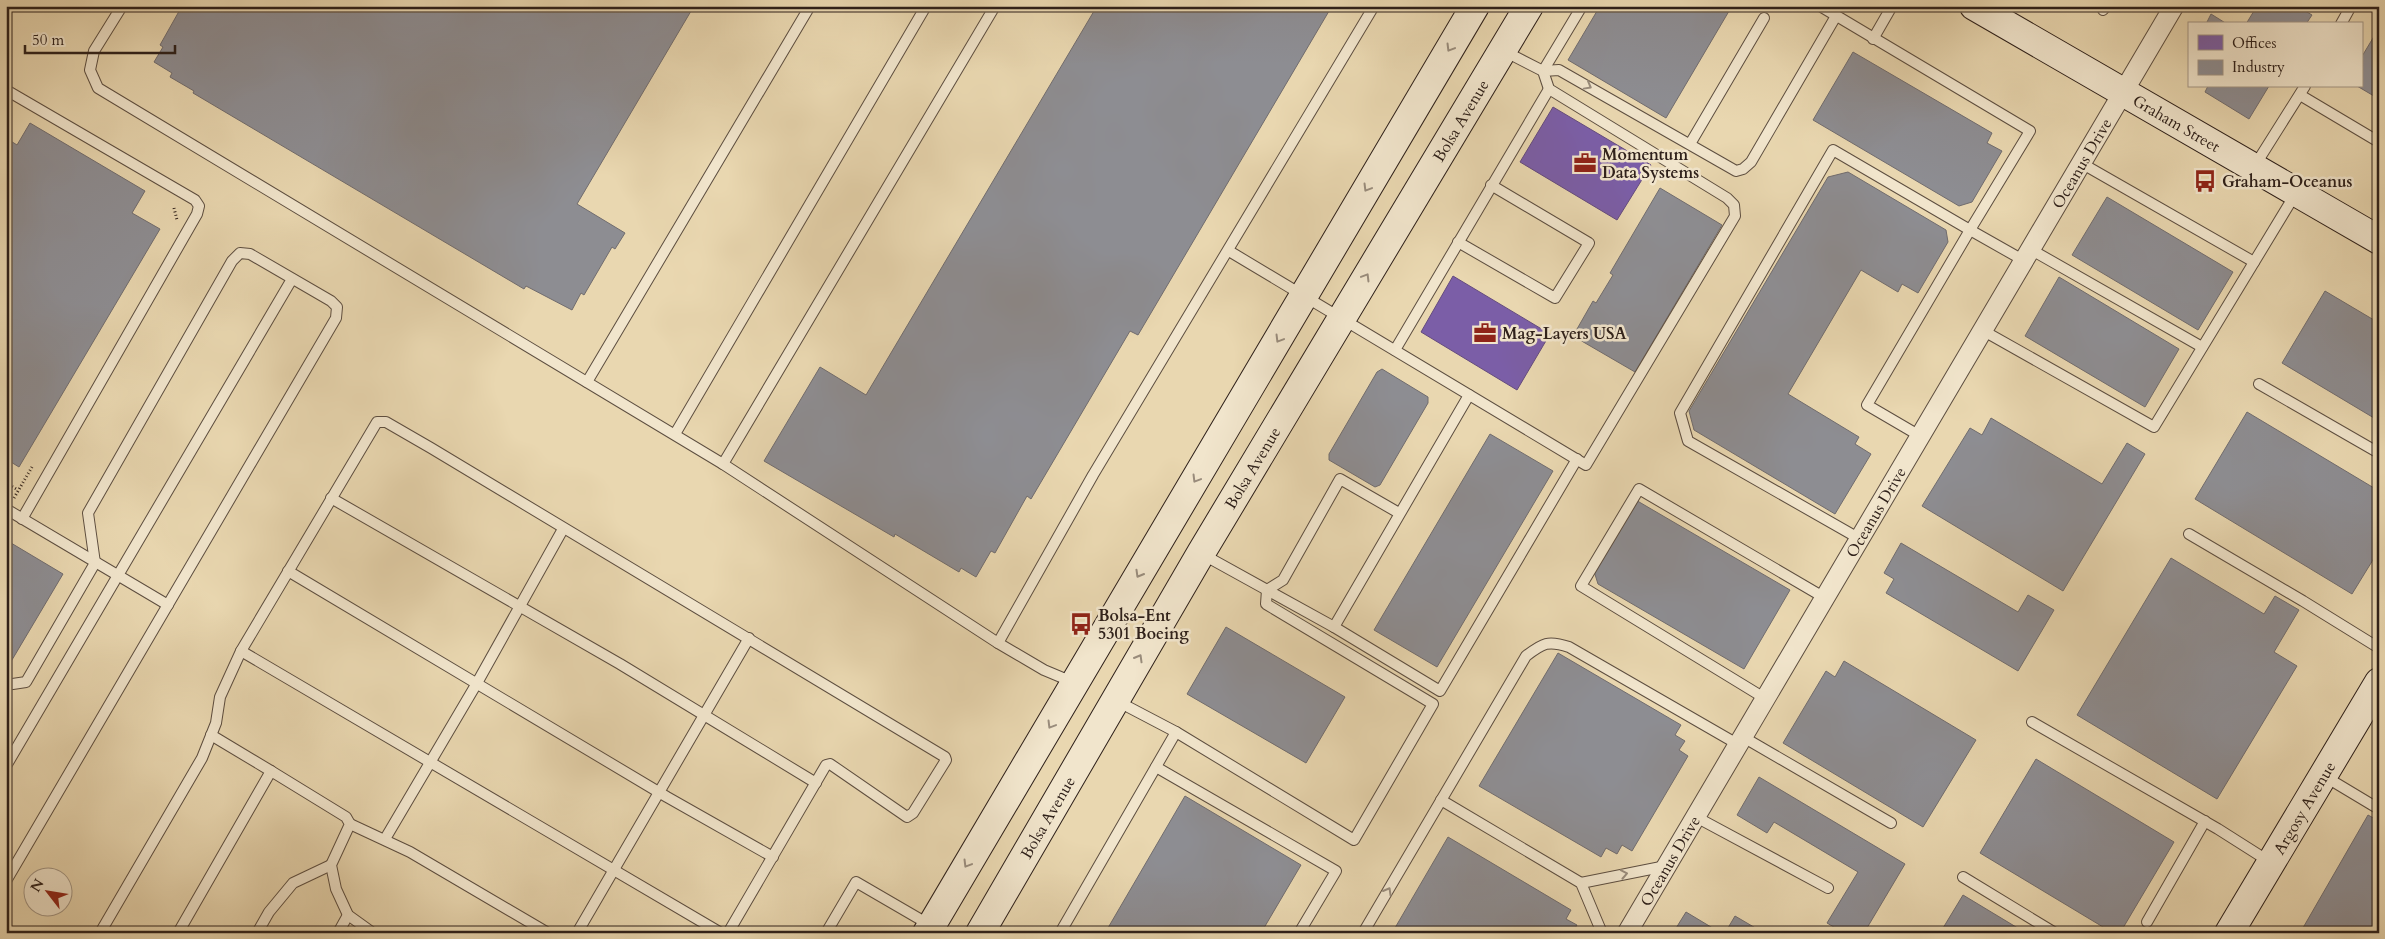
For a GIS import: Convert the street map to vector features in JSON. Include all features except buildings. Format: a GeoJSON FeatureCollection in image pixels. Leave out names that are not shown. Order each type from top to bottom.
{"type":"FeatureCollection","features":[{"type":"Feature","properties":{"kind":"main road"},"geometry":{"type":"LineString","coordinates":[[929,929],[1475,6]]}},
{"type":"Feature","properties":{"kind":"main road","name":"Bolsa Avenue"},"geometry":{"type":"LineString","coordinates":[[980,933],[1340,319],[1529,6]]}},
{"type":"Feature","properties":{"kind":"main road","name":"Graham Street"},"geometry":{"type":"LineString","coordinates":[[1974,6],[2379,240]]}},
{"type":"Feature","properties":{"kind":"main road","name":"Argosy Avenue"},"geometry":{"type":"LineString","coordinates":[[2229,933],[2379,682]]}},
{"type":"Feature","properties":{"kind":"main road"},"geometry":{"type":"LineString","coordinates":[[1076,683],[1115,700]]}},
{"type":"Feature","properties":{"kind":"street","name":"Oceanus Drive"},"geometry":{"type":"LineString","coordinates":[[1627,933],[2174,6]]}},
{"type":"Feature","properties":{"kind":"lane"},"geometry":{"type":"LineString","coordinates":[[122,6],[94,51],[90,70],[98,88],[723,464],[998,643],[1044,670],[1076,683]]}},
{"type":"Feature","properties":{"kind":"lane"},"geometry":{"type":"LineString","coordinates":[[587,382],[810,6]]}},
{"type":"Feature","properties":{"kind":"lane"},"geometry":{"type":"LineString","coordinates":[[674,434],[926,6]]}},
{"type":"Feature","properties":{"kind":"lane"},"geometry":{"type":"LineString","coordinates":[[723,464],[995,6]]}},
{"type":"Feature","properties":{"kind":"lane"},"geometry":{"type":"LineString","coordinates":[[998,643],[1093,475],[1229,251],[1374,6]]}},
{"type":"Feature","properties":{"kind":"lane"},"geometry":{"type":"LineString","coordinates":[[1543,72],[1582,6]]}},
{"type":"Feature","properties":{"kind":"lane"},"geometry":{"type":"LineString","coordinates":[[1820,6],[2030,131],[1868,405],[1920,436]]}},
{"type":"Feature","properties":{"kind":"lane"},"geometry":{"type":"LineString","coordinates":[[1873,39],[1892,6]]}},
{"type":"Feature","properties":{"kind":"lane"},"geometry":{"type":"LineString","coordinates":[[2342,22],[2351,6]]}},
{"type":"Feature","properties":{"kind":"lane"},"geometry":{"type":"LineString","coordinates":[[1503,50],[1543,72],[1559,70],[1736,171],[1743,169],[1751,162],[1836,16]]}},
{"type":"Feature","properties":{"kind":"lane"},"geometry":{"type":"LineString","coordinates":[[1690,144],[1764,18]]}},
{"type":"Feature","properties":{"kind":"lane"},"geometry":{"type":"LineString","coordinates":[[1229,251],[1340,319],[1586,464],[1735,216],[1734,205],[1727,198],[1549,89],[1543,72]]}},
{"type":"Feature","properties":{"kind":"lane"},"geometry":{"type":"LineString","coordinates":[[1395,350],[1549,89]]}},
{"type":"Feature","properties":{"kind":"lane"},"geometry":{"type":"LineString","coordinates":[[6,90],[194,200],[199,206],[197,214],[22,519]]}},
{"type":"Feature","properties":{"kind":"lane"},"geometry":{"type":"LineString","coordinates":[[2254,168],[2302,91],[2379,142]]}},
{"type":"Feature","properties":{"kind":"lane"},"geometry":{"type":"LineString","coordinates":[[1860,539],[1688,441],[1680,413],[1833,150],[1970,230],[2027,255],[2202,347]]}},
{"type":"Feature","properties":{"kind":"lane"},"geometry":{"type":"LineString","coordinates":[[2080,163],[2254,262]]}},
{"type":"Feature","properties":{"kind":"lane"},"geometry":{"type":"LineString","coordinates":[[1458,242],[1555,298],[1589,243],[1491,185]]}},
{"type":"Feature","properties":{"kind":"lane"},"geometry":{"type":"LineString","coordinates":[[1982,330],[2154,427],[2296,192]]}},
{"type":"Feature","properties":{"kind":"lane"},"geometry":{"type":"LineString","coordinates":[[6,685],[26,682],[95,562],[88,513],[232,261],[240,253],[250,254],[331,301],[337,307],[336,318],[6,881]]}},
{"type":"Feature","properties":{"kind":"lane"},"geometry":{"type":"LineString","coordinates":[[6,766],[292,279]]}},
{"type":"Feature","properties":{"kind":"lane"},"geometry":{"type":"LineString","coordinates":[[2259,384],[2379,452]]}},
{"type":"Feature","properties":{"kind":"lane"},"geometry":{"type":"LineString","coordinates":[[1334,627],[1469,395]]}},
{"type":"Feature","properties":{"kind":"lane"},"geometry":{"type":"LineString","coordinates":[[100,933],[202,758],[216,723],[220,697],[241,651],[331,498],[380,420],[431,448],[563,529],[942,753],[946,760],[913,813],[908,817],[830,764],[826,765],[728,933]]}},
{"type":"Feature","properties":{"kind":"lane"},"geometry":{"type":"LineString","coordinates":[[1201,554],[1334,627],[1440,691],[1577,459]]}},
{"type":"Feature","properties":{"kind":"lane"},"geometry":{"type":"LineString","coordinates":[[1267,590],[1282,580],[1340,480],[1399,514]]}},
{"type":"Feature","properties":{"kind":"lane"},"geometry":{"type":"LineString","coordinates":[[1766,699],[1581,586],[1639,489],[1825,598]]}},
{"type":"Feature","properties":{"kind":"lane"},"geometry":{"type":"LineString","coordinates":[[331,498],[705,714],[816,782]]}},
{"type":"Feature","properties":{"kind":"lane"},"geometry":{"type":"LineString","coordinates":[[6,509],[168,605]]}},
{"type":"Feature","properties":{"kind":"lane"},"geometry":{"type":"LineString","coordinates":[[385,839],[477,683],[563,529]]}},
{"type":"Feature","properties":{"kind":"lane"},"geometry":{"type":"LineString","coordinates":[[2190,534],[2379,648]]}},
{"type":"Feature","properties":{"kind":"lane"},"geometry":{"type":"LineString","coordinates":[[288,571],[660,793],[773,857]]}},
{"type":"Feature","properties":{"kind":"lane"},"geometry":{"type":"LineString","coordinates":[[1115,700],[1176,732],[1354,840],[1433,704],[1266,604],[1267,590]]}},
{"type":"Feature","properties":{"kind":"lane"},"geometry":{"type":"LineString","coordinates":[[577,933],[749,638]]}},
{"type":"Feature","properties":{"kind":"lane"},"geometry":{"type":"LineString","coordinates":[[1363,933],[1526,656],[1540,646],[1554,642],[1569,647],[1891,823]]}},
{"type":"Feature","properties":{"kind":"lane"},"geometry":{"type":"LineString","coordinates":[[241,651],[721,933]]}},
{"type":"Feature","properties":{"kind":"lane"},"geometry":{"type":"LineString","coordinates":[[2032,722],[2205,821],[2271,863]]}},
{"type":"Feature","properties":{"kind":"lane"},"geometry":{"type":"LineString","coordinates":[[1060,933],[1176,732]]}},
{"type":"Feature","properties":{"kind":"lane"},"geometry":{"type":"LineString","coordinates":[[211,735],[346,817],[350,824],[385,839],[548,933]]}},
{"type":"Feature","properties":{"kind":"lane"},"geometry":{"type":"LineString","coordinates":[[1156,767],[1336,871],[1299,933]]}},
{"type":"Feature","properties":{"kind":"lane"},"geometry":{"type":"LineString","coordinates":[[178,933],[271,771]]}},
{"type":"Feature","properties":{"kind":"lane"},"geometry":{"type":"LineString","coordinates":[[2323,775],[2379,809]]}},
{"type":"Feature","properties":{"kind":"lane"},"geometry":{"type":"LineString","coordinates":[[1441,800],[1581,883],[1602,933]]}},
{"type":"Feature","properties":{"kind":"lane"},"geometry":{"type":"LineString","coordinates":[[1696,817],[1828,888]]}},
{"type":"Feature","properties":{"kind":"lane"},"geometry":{"type":"LineString","coordinates":[[2147,922],[2205,821]]}},
{"type":"Feature","properties":{"kind":"lane"},"geometry":{"type":"LineString","coordinates":[[350,824],[331,864],[336,889],[348,915],[373,933]]}},
{"type":"Feature","properties":{"kind":"lane"},"geometry":{"type":"LineString","coordinates":[[257,933],[269,912],[293,883],[331,864]]}},
{"type":"Feature","properties":{"kind":"lane"},"geometry":{"type":"LineString","coordinates":[[1581,883],[1667,866]]}},
{"type":"Feature","properties":{"kind":"lane"},"geometry":{"type":"LineString","coordinates":[[1963,877],[2055,933]]}},
{"type":"Feature","properties":{"kind":"lane"},"geometry":{"type":"LineString","coordinates":[[826,933],[856,882],[929,929]]}},
{"type":"Feature","properties":{"kind":"lane"},"geometry":{"type":"LineString","coordinates":[[338,933],[348,915]]}},
{"type":"Feature","properties":{"kind":"path"},"geometry":{"type":"LineString","coordinates":[[6,483],[18,490]]}},
{"type":"Feature","properties":{"kind":"place","name":"Momentum Data Systems"},"geometry":{"type":"Point","coordinates":[1585,163]}},
{"type":"Feature","properties":{"kind":"place","name":"Graham-Oceanus"},"geometry":{"type":"Point","coordinates":[2205,181]}},
{"type":"Feature","properties":{"kind":"place","name":"Mag-Layers USA"},"geometry":{"type":"Point","coordinates":[1485,333]}},
{"type":"Feature","properties":{"kind":"place","name":"Bolsa-Ent 5301 Boeing"},"geometry":{"type":"Point","coordinates":[1081,624]}}]}
